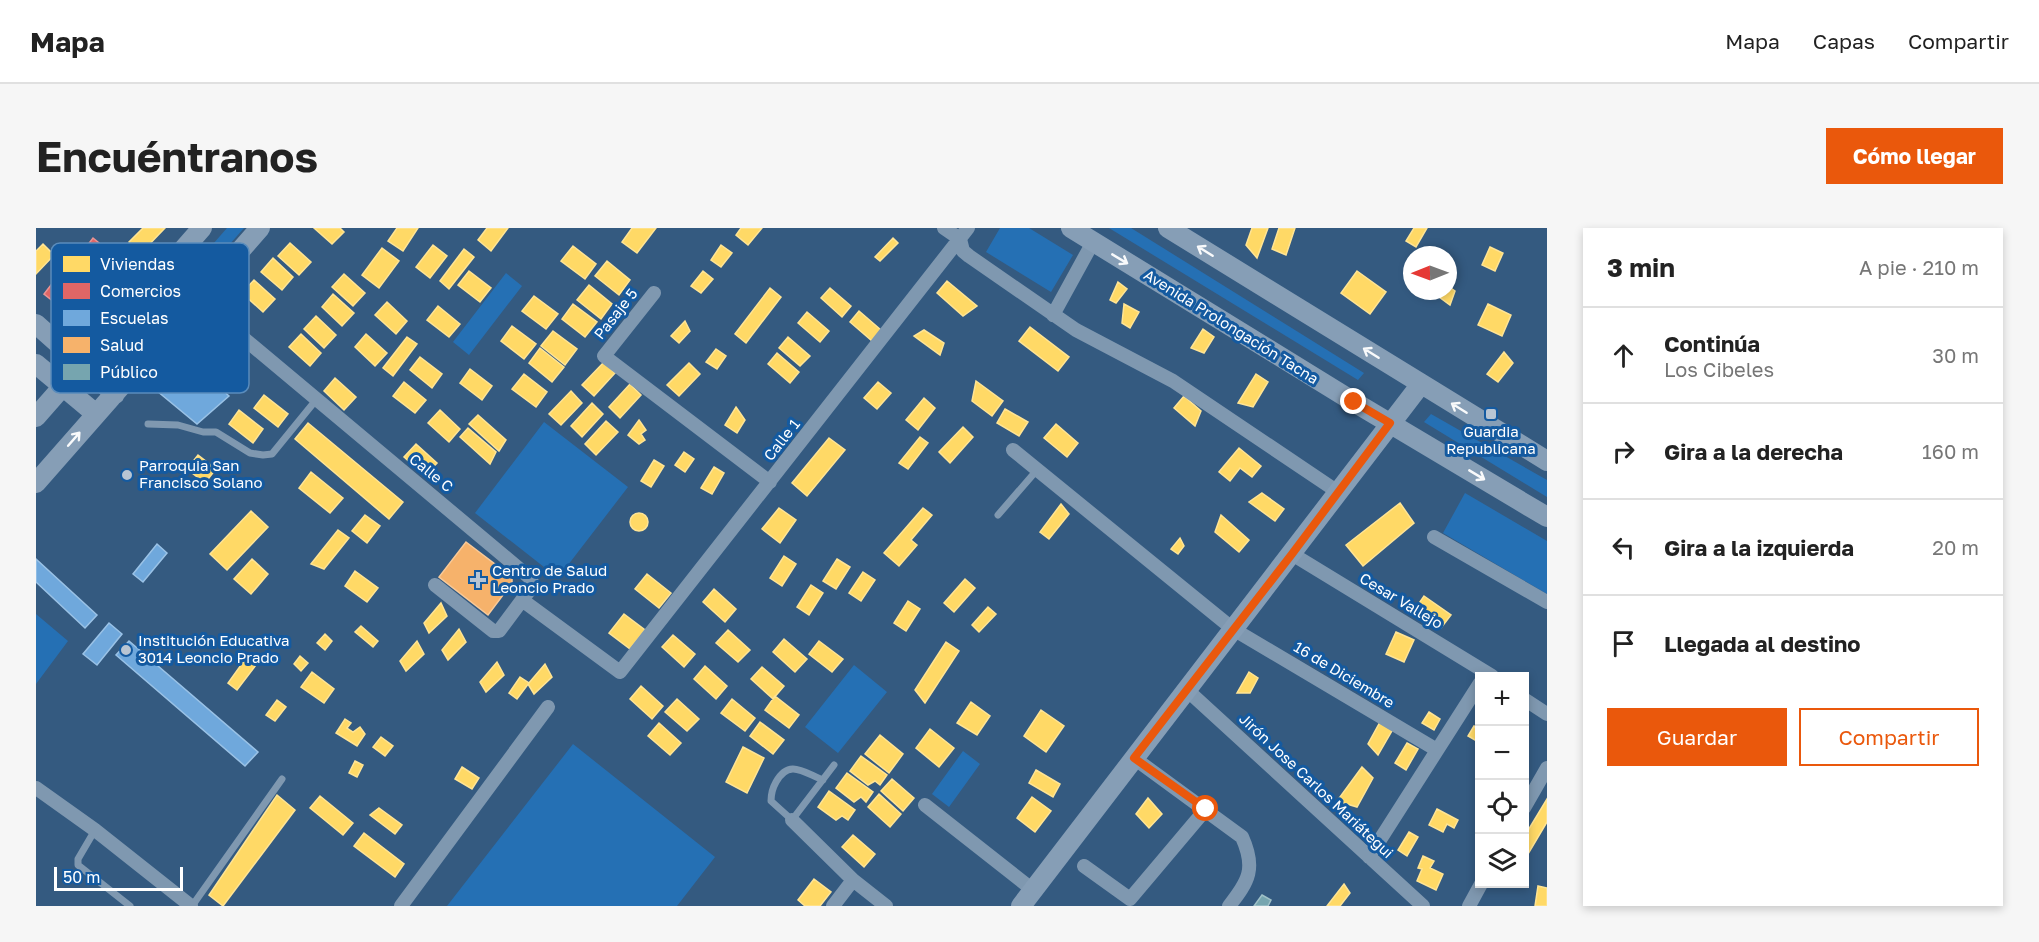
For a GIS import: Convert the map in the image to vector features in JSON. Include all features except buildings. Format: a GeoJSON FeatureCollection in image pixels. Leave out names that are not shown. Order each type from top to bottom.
{"type":"FeatureCollection","features":[{"type":"Feature","properties":{"kind":"main road"},"geometry":{"type":"LineString","coordinates":[[189,243],[202,228]]}},
{"type":"Feature","properties":{"kind":"main road"},"geometry":{"type":"LineString","coordinates":[[247,243],[260,228]]}},
{"type":"Feature","properties":{"kind":"main road","name":"Avenida Prolongación Tacna"},"geometry":{"type":"LineString","coordinates":[[1071,228],[1547,517]]}},
{"type":"Feature","properties":{"kind":"main road"},"geometry":{"type":"LineString","coordinates":[[1168,228],[1547,461]]}},
{"type":"Feature","properties":{"kind":"main road"},"geometry":{"type":"LineString","coordinates":[[36,324],[51,337]]}},
{"type":"Feature","properties":{"kind":"main road"},"geometry":{"type":"LineString","coordinates":[[36,364],[51,376]]}},
{"type":"Feature","properties":{"kind":"main road"},"geometry":{"type":"LineString","coordinates":[[1021,906],[1421,384]]}},
{"type":"Feature","properties":{"kind":"main road"},"geometry":{"type":"LineString","coordinates":[[36,417],[57,393]]}},
{"type":"Feature","properties":{"kind":"main road"},"geometry":{"type":"LineString","coordinates":[[71,393],[96,414]]}},
{"type":"Feature","properties":{"kind":"main road"},"geometry":{"type":"LineString","coordinates":[[36,483],[115,394]]}},
{"type":"Feature","properties":{"kind":"street"},"geometry":{"type":"LineString","coordinates":[[944,228],[964,233],[963,251],[1053,315],[1076,330],[1166,376],[1338,492]]}},
{"type":"Feature","properties":{"kind":"street","name":"Calle 1"},"geometry":{"type":"LineString","coordinates":[[522,600],[620,672],[964,233]]}},
{"type":"Feature","properties":{"kind":"street"},"geometry":{"type":"LineString","coordinates":[[1053,315],[1093,242]]}},
{"type":"Feature","properties":{"kind":"street","name":"Pasaje 5"},"geometry":{"type":"LineString","coordinates":[[654,293],[604,356],[770,482]]}},
{"type":"Feature","properties":{"kind":"street","name":"Calle C"},"geometry":{"type":"LineString","coordinates":[[249,343],[529,577],[532,582],[531,588],[522,600]]}},
{"type":"Feature","properties":{"kind":"street","name":"16 de Diciembre"},"geometry":{"type":"LineString","coordinates":[[1013,450],[1233,629],[1437,750]]}},
{"type":"Feature","properties":{"kind":"street"},"geometry":{"type":"LineString","coordinates":[[1434,537],[1547,602]]}},
{"type":"Feature","properties":{"kind":"street","name":"Cesar Vallejo"},"geometry":{"type":"LineString","coordinates":[[1292,554],[1477,672]]}},
{"type":"Feature","properties":{"kind":"street"},"geometry":{"type":"LineString","coordinates":[[435,585],[493,631],[499,631],[522,600]]}},
{"type":"Feature","properties":{"kind":"street","name":"Jirón Jose Carlos Mariátegui"},"geometry":{"type":"LineString","coordinates":[[1187,690],[1423,906]]}},
{"type":"Feature","properties":{"kind":"street"},"geometry":{"type":"LineString","coordinates":[[1369,857],[1475,692]]}},
{"type":"Feature","properties":{"kind":"street"},"geometry":{"type":"LineString","coordinates":[[1529,702],[1547,714]]}},
{"type":"Feature","properties":{"kind":"street"},"geometry":{"type":"LineString","coordinates":[[400,906],[548,707]]}},
{"type":"Feature","properties":{"kind":"street"},"geometry":{"type":"LineString","coordinates":[[1134,758],[1242,837],[1250,855],[1247,879],[1229,906]]}},
{"type":"Feature","properties":{"kind":"street"},"geometry":{"type":"LineString","coordinates":[[1529,799],[1547,768]]}},
{"type":"Feature","properties":{"kind":"street"},"geometry":{"type":"LineString","coordinates":[[36,788],[95,830],[191,906]]}},
{"type":"Feature","properties":{"kind":"street"},"geometry":{"type":"LineString","coordinates":[[926,805],[1033,890]]}},
{"type":"Feature","properties":{"kind":"street"},"geometry":{"type":"LineString","coordinates":[[1084,866],[1134,902],[1206,809]]}},
{"type":"Feature","properties":{"kind":"street"},"geometry":{"type":"LineString","coordinates":[[792,820],[853,880],[886,906]]}},
{"type":"Feature","properties":{"kind":"street"},"geometry":{"type":"LineString","coordinates":[[832,906],[853,880]]}},
{"type":"Feature","properties":{"kind":"street"},"geometry":{"type":"LineString","coordinates":[[1468,906],[1479,888]]}},
{"type":"Feature","properties":{"kind":"lane"},"geometry":{"type":"LineString","coordinates":[[148,424],[178,425],[203,432],[216,432],[250,453],[263,455],[272,453],[316,400]]}},
{"type":"Feature","properties":{"kind":"lane"},"geometry":{"type":"LineString","coordinates":[[998,515],[1037,470]]}},
{"type":"Feature","properties":{"kind":"lane"},"geometry":{"type":"LineString","coordinates":[[823,780],[798,769],[789,768],[781,773],[771,791],[771,801],[792,820],[823,780],[834,765]]}},
{"type":"Feature","properties":{"kind":"lane"},"geometry":{"type":"LineString","coordinates":[[191,906],[282,779]]}},
{"type":"Feature","properties":{"kind":"lane"},"geometry":{"type":"LineString","coordinates":[[95,830],[78,864],[130,906]]}},
{"type":"Feature","properties":{"kind":"shaded area"},"geometry":{"type":"Polygon","coordinates":[[[227,228],[244,228],[231,243],[214,243],[227,228]]]}},
{"type":"Feature","properties":{"kind":"shaded area"},"geometry":{"type":"Polygon","coordinates":[[[1000,228],[1029,228],[1073,255],[1051,292],[986,252],[1000,228]]]}},
{"type":"Feature","properties":{"kind":"shaded area"},"geometry":{"type":"Polygon","coordinates":[[[1109,228],[1131,228],[1364,373],[1358,380],[1109,228]]]}},
{"type":"Feature","properties":{"kind":"shaded area"},"geometry":{"type":"Polygon","coordinates":[[[506,273],[522,286],[469,355],[453,342],[506,273]]]}},
{"type":"Feature","properties":{"kind":"shaded area"},"geometry":{"type":"Polygon","coordinates":[[[1431,414],[1547,480],[1547,497],[1424,422],[1431,414]]]}},
{"type":"Feature","properties":{"kind":"shaded area"},"geometry":{"type":"Polygon","coordinates":[[[544,422],[628,487],[558,578],[475,513],[544,422]]]}},
{"type":"Feature","properties":{"kind":"shaded area"},"geometry":{"type":"Polygon","coordinates":[[[1465,493],[1547,541],[1547,594],[1443,533],[1465,493]]]}},
{"type":"Feature","properties":{"kind":"shaded area"},"geometry":{"type":"Polygon","coordinates":[[[36,614],[68,641],[36,684],[36,614]]]}},
{"type":"Feature","properties":{"kind":"shaded area"},"geometry":{"type":"Polygon","coordinates":[[[854,665],[887,692],[838,753],[805,727],[854,665]]]}},
{"type":"Feature","properties":{"kind":"shaded area"},"geometry":{"type":"Polygon","coordinates":[[[573,744],[715,857],[677,906],[447,906],[573,744]]]}},
{"type":"Feature","properties":{"kind":"shaded area"},"geometry":{"type":"Polygon","coordinates":[[[963,751],[980,764],[949,807],[932,794],[963,751]]]}},
{"type":"Feature","properties":{"kind":"place","name":"Guardia Republicana"},"geometry":{"type":"Point","coordinates":[1491,414]}},
{"type":"Feature","properties":{"kind":"place","name":"Parroquia San Francisco Solano"},"geometry":{"type":"Point","coordinates":[127,475]}},
{"type":"Feature","properties":{"kind":"place","name":"Centro de Salud Leoncio Prado"},"geometry":{"type":"Point","coordinates":[478,580]}},
{"type":"Feature","properties":{"kind":"place","name":"Institución Educativa 3014 Leoncio Prado"},"geometry":{"type":"Point","coordinates":[126,650]}},
{"type":"Feature","properties":{"kind":"route"},"geometry":{"type":"LineString","coordinates":[[1206,809],[1134,758],[1390,423],[1354,402]]}}]}
